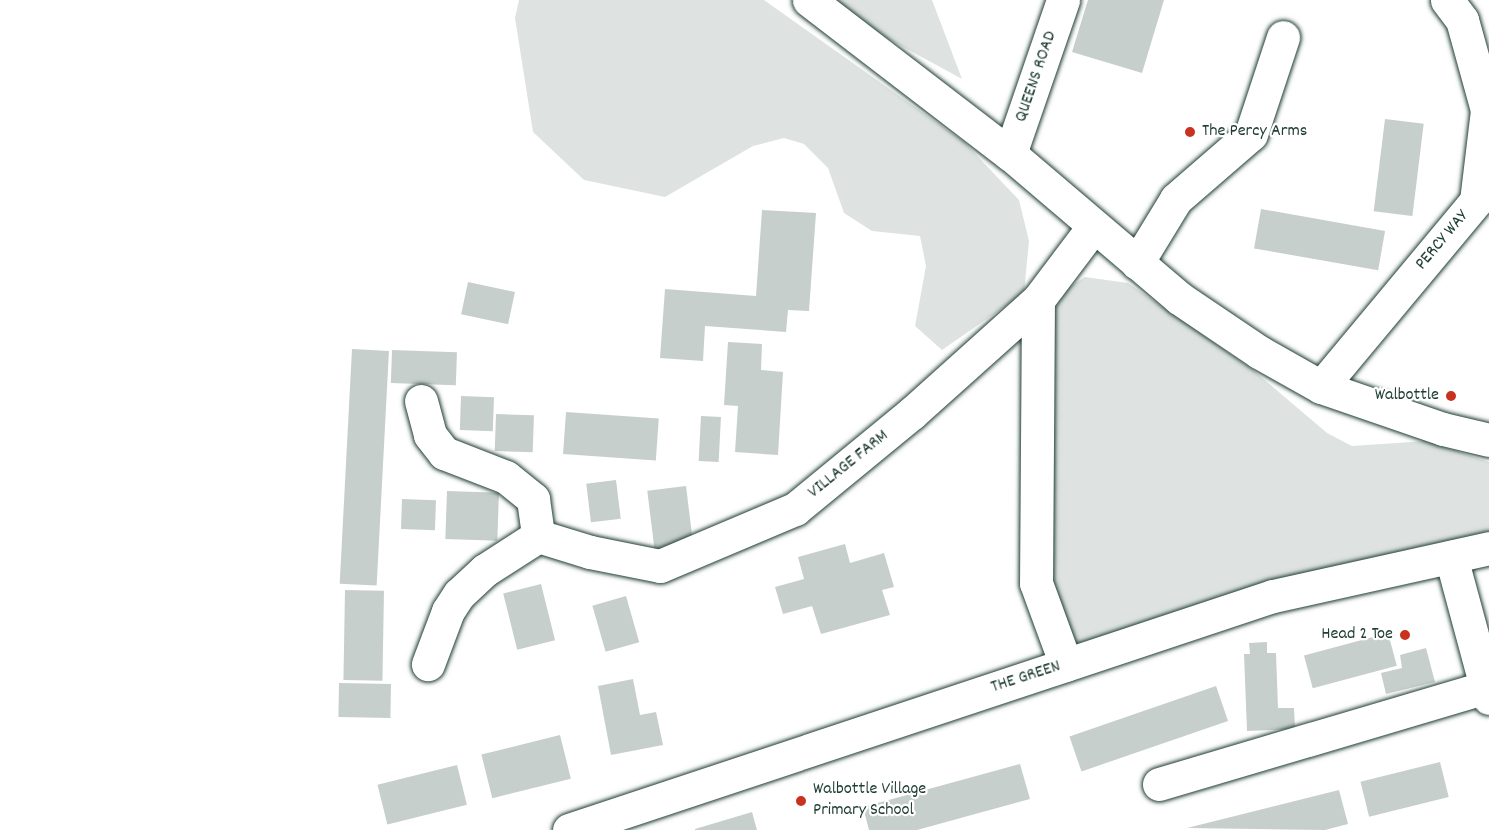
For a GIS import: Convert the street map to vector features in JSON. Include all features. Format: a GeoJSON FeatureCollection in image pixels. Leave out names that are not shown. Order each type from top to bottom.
{"type":"FeatureCollection","features":[{"type":"Feature","properties":{"kind":"street"},"geometry":{"type":"LineString","coordinates":[[809,0],[1010,154],[1179,298],[1259,352],[1320,387],[1443,429],[1489,440]]}},
{"type":"Feature","properties":{"kind":"street","name":"QUEENS ROAD"},"geometry":{"type":"LineString","coordinates":[[1010,154],[1063,0]]}},
{"type":"Feature","properties":{"kind":"street","name":"PERCY WAY"},"geometry":{"type":"LineString","coordinates":[[1320,387],[1483,203],[1487,110],[1479,44],[1447,0]]}},
{"type":"Feature","properties":{"kind":"street"},"geometry":{"type":"LineString","coordinates":[[1137,263],[1176,199],[1251,134],[1283,37]]}},
{"type":"Feature","properties":{"kind":"street","name":"VILLAGE FARM"},"geometry":{"type":"LineString","coordinates":[[538,536],[660,566],[795,509],[912,413],[1038,300],[1093,227]]}},
{"type":"Feature","properties":{"kind":"street"},"geometry":{"type":"LineString","coordinates":[[1038,300],[1036,583],[1066,665]]}},
{"type":"Feature","properties":{"kind":"street"},"geometry":{"type":"LineString","coordinates":[[421,401],[430,435],[444,453],[506,477],[533,499],[538,536],[485,570],[453,600],[428,664]]}},
{"type":"Feature","properties":{"kind":"street","name":"THE GREEN"},"geometry":{"type":"LineString","coordinates":[[569,830],[1273,596],[1489,548]]}},
{"type":"Feature","properties":{"kind":"street"},"geometry":{"type":"LineString","coordinates":[[1159,784],[1486,693],[1451,556]]}},
{"type":"Feature","properties":{"kind":"shaded area"},"geometry":{"type":"Polygon","coordinates":[[[519,0],[764,0],[964,142],[1019,200],[1029,241],[1024,293],[942,350],[915,326],[926,266],[920,236],[872,231],[844,213],[828,168],[804,144],[784,138],[753,146],[665,197],[584,180],[533,132],[515,18],[519,0]]]}},
{"type":"Feature","properties":{"kind":"shaded area"},"geometry":{"type":"Polygon","coordinates":[[[835,0],[932,0],[962,79],[885,37],[835,0]]]}},
{"type":"Feature","properties":{"kind":"shaded area"},"geometry":{"type":"Polygon","coordinates":[[[1085,277],[1128,283],[1253,370],[1327,433],[1352,446],[1426,441],[1489,462],[1489,534],[1094,647],[1074,641],[1049,575],[1051,320],[1062,292],[1085,277]]]}},
{"type":"Feature","properties":{"kind":"building"},"geometry":{"type":"Polygon","coordinates":[[[1088,0],[1164,0],[1142,73],[1072,52],[1088,0]]]}},
{"type":"Feature","properties":{"kind":"building"},"geometry":{"type":"Polygon","coordinates":[[[1385,119],[1424,124],[1412,216],[1374,211],[1385,119]]]}},
{"type":"Feature","properties":{"kind":"building"},"geometry":{"type":"Polygon","coordinates":[[[1261,209],[1385,231],[1378,270],[1254,248],[1261,209]]]}},
{"type":"Feature","properties":{"kind":"building"},"geometry":{"type":"Polygon","coordinates":[[[762,210],[816,213],[809,311],[788,310],[786,332],[705,326],[703,361],[660,358],[665,289],[756,296],[762,210]]]}},
{"type":"Feature","properties":{"kind":"building"},"geometry":{"type":"Polygon","coordinates":[[[468,282],[515,292],[508,324],[461,314],[468,282]]]}},
{"type":"Feature","properties":{"kind":"building"},"geometry":{"type":"Polygon","coordinates":[[[728,342],[762,344],[761,370],[783,372],[778,455],[735,452],[738,406],[724,405],[728,342]]]}},
{"type":"Feature","properties":{"kind":"building"},"geometry":{"type":"Polygon","coordinates":[[[352,349],[389,351],[377,586],[340,584],[352,349]]]}},
{"type":"Feature","properties":{"kind":"building"},"geometry":{"type":"Polygon","coordinates":[[[392,350],[457,352],[456,385],[391,383],[392,350]]]}},
{"type":"Feature","properties":{"kind":"building"},"geometry":{"type":"Polygon","coordinates":[[[461,396],[494,397],[493,431],[460,430],[461,396]]]}},
{"type":"Feature","properties":{"kind":"building"},"geometry":{"type":"Polygon","coordinates":[[[566,412],[659,418],[656,460],[563,454],[566,412]]]}},
{"type":"Feature","properties":{"kind":"building"},"geometry":{"type":"Polygon","coordinates":[[[496,414],[534,415],[533,452],[495,451],[496,414]]]}},
{"type":"Feature","properties":{"kind":"building"},"geometry":{"type":"Polygon","coordinates":[[[701,416],[721,417],[719,462],[699,461],[701,416]]]}},
{"type":"Feature","properties":{"kind":"building"},"geometry":{"type":"Polygon","coordinates":[[[616,480],[621,519],[591,522],[586,484],[616,480]]]}},
{"type":"Feature","properties":{"kind":"building"},"geometry":{"type":"Polygon","coordinates":[[[686,486],[693,547],[655,551],[647,491],[686,486]]]}},
{"type":"Feature","properties":{"kind":"building"},"geometry":{"type":"Polygon","coordinates":[[[447,491],[499,493],[497,541],[445,539],[447,491]]]}},
{"type":"Feature","properties":{"kind":"building"},"geometry":{"type":"Polygon","coordinates":[[[402,499],[436,500],[435,530],[401,529],[402,499]]]}},
{"type":"Feature","properties":{"kind":"building"},"geometry":{"type":"Polygon","coordinates":[[[845,544],[850,563],[884,553],[894,587],[882,590],[890,615],[821,634],[812,606],[783,614],[775,587],[804,579],[798,557],[845,544]]]}},
{"type":"Feature","properties":{"kind":"building"},"geometry":{"type":"Polygon","coordinates":[[[541,584],[555,640],[517,650],[503,593],[541,584]]]}},
{"type":"Feature","properties":{"kind":"building"},"geometry":{"type":"Polygon","coordinates":[[[345,590],[384,591],[382,681],[343,680],[345,590]]]}},
{"type":"Feature","properties":{"kind":"building"},"geometry":{"type":"Polygon","coordinates":[[[626,596],[639,642],[606,652],[592,606],[626,596]]]}},
{"type":"Feature","properties":{"kind":"building"},"geometry":{"type":"Polygon","coordinates":[[[1388,633],[1397,666],[1313,688],[1304,656],[1388,633]]]}},
{"type":"Feature","properties":{"kind":"building"},"geometry":{"type":"Polygon","coordinates":[[[1267,642],[1267,653],[1276,653],[1278,708],[1294,708],[1295,729],[1247,731],[1244,654],[1250,654],[1249,643],[1267,642]]]}},
{"type":"Feature","properties":{"kind":"building"},"geometry":{"type":"Polygon","coordinates":[[[1426,648],[1435,682],[1386,694],[1381,673],[1402,668],[1400,655],[1426,648]]]}},
{"type":"Feature","properties":{"kind":"building"},"geometry":{"type":"Polygon","coordinates":[[[633,679],[640,715],[656,712],[663,745],[611,755],[598,686],[633,679]]]}},
{"type":"Feature","properties":{"kind":"building"},"geometry":{"type":"Polygon","coordinates":[[[339,683],[391,684],[390,718],[338,717],[339,683]]]}},
{"type":"Feature","properties":{"kind":"building"},"geometry":{"type":"Polygon","coordinates":[[[1216,686],[1228,721],[1081,771],[1069,736],[1216,686]]]}},
{"type":"Feature","properties":{"kind":"building"},"geometry":{"type":"Polygon","coordinates":[[[560,735],[571,779],[492,798],[481,755],[560,735]]]}},
{"type":"Feature","properties":{"kind":"building"},"geometry":{"type":"Polygon","coordinates":[[[1440,762],[1449,797],[1369,817],[1360,782],[1440,762]]]}},
{"type":"Feature","properties":{"kind":"building"},"geometry":{"type":"Polygon","coordinates":[[[1020,764],[1030,799],[917,830],[869,830],[863,807],[1020,764]]]}},
{"type":"Feature","properties":{"kind":"building"},"geometry":{"type":"Polygon","coordinates":[[[457,765],[467,805],[387,825],[377,785],[457,765]]]}},
{"type":"Feature","properties":{"kind":"building"},"geometry":{"type":"Polygon","coordinates":[[[1339,790],[1348,824],[1325,830],[1187,828],[1339,790]]]}},
{"type":"Feature","properties":{"kind":"building"},"geometry":{"type":"Polygon","coordinates":[[[752,812],[757,830],[695,830],[695,829],[752,812]]]}},
{"type":"Feature","properties":{"kind":"place","name":"The Percy Arms"},"geometry":{"type":"Point","coordinates":[1190,132]}},
{"type":"Feature","properties":{"kind":"place","name":"Walbottle"},"geometry":{"type":"Point","coordinates":[1451,396]}},
{"type":"Feature","properties":{"kind":"place","name":"Head 2 Toe"},"geometry":{"type":"Point","coordinates":[1405,635]}},
{"type":"Feature","properties":{"kind":"place","name":"Walbottle Village Primary School"},"geometry":{"type":"Point","coordinates":[801,801]}}]}
